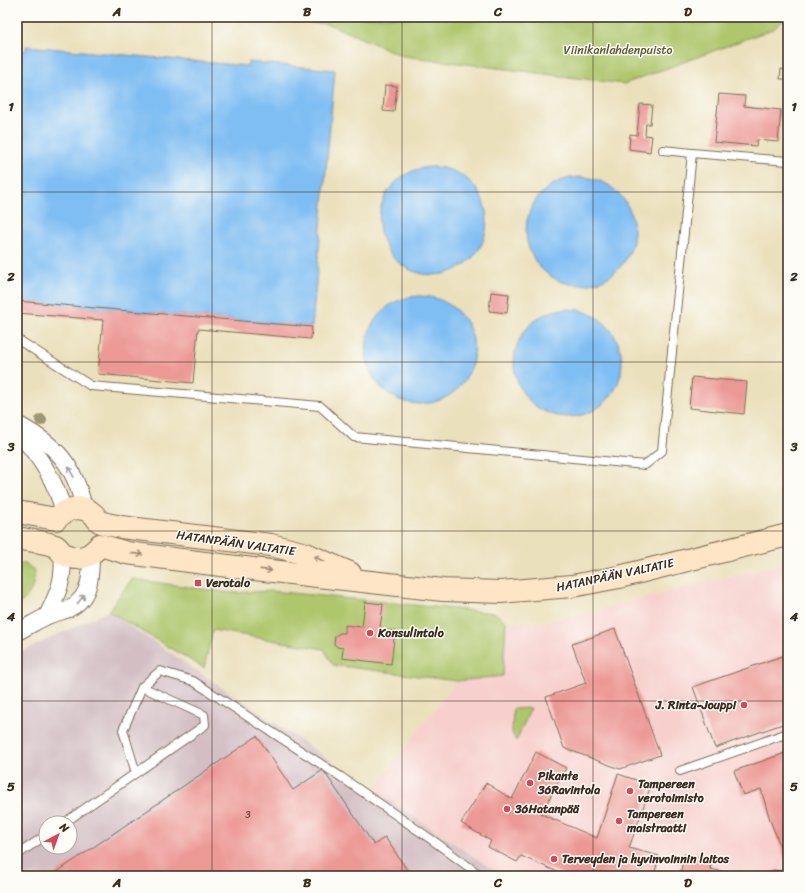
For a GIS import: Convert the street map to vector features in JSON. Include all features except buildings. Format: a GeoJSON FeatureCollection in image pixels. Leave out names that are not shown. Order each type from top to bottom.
{"type":"FeatureCollection","features":[{"type":"Feature","properties":{"kind":"main road","name":"HATANPÄÄN VALTATIE"},"geometry":{"type":"LineString","coordinates":[[17,512],[76,515],[121,527],[285,549],[306,554],[367,581]]}},
{"type":"Feature","properties":{"kind":"main road","name":"HATANPÄÄN VALTATIE"},"geometry":{"type":"LineString","coordinates":[[17,538],[59,550],[77,558],[95,549],[443,590],[501,592],[572,586],[619,577],[788,535]]}},
{"type":"Feature","properties":{"kind":"street"},"geometry":{"type":"LineString","coordinates":[[17,424],[47,441],[63,458],[77,482],[76,515]]}},
{"type":"Feature","properties":{"kind":"street"},"geometry":{"type":"LineString","coordinates":[[17,432],[49,471],[57,490],[76,515],[102,530],[95,549],[88,589],[81,601],[69,609],[47,616],[17,632]]}},
{"type":"Feature","properties":{"kind":"street"},"geometry":{"type":"LineString","coordinates":[[47,616],[61,586],[63,576],[59,550],[52,537],[52,528],[76,515]]}},
{"type":"Feature","properties":{"kind":"lane"},"geometry":{"type":"LineString","coordinates":[[663,150],[788,161]]}},
{"type":"Feature","properties":{"kind":"lane"},"geometry":{"type":"LineString","coordinates":[[17,339],[91,386],[320,406],[354,437],[645,465],[662,450],[692,153]]}},
{"type":"Feature","properties":{"kind":"lane"},"geometry":{"type":"LineString","coordinates":[[136,773],[123,730],[142,687],[160,671],[193,681],[341,777],[436,842],[481,876]]}},
{"type":"Feature","properties":{"kind":"lane"},"geometry":{"type":"LineString","coordinates":[[76,815],[205,726],[204,715],[142,687]]}},
{"type":"Feature","properties":{"kind":"lane"},"geometry":{"type":"LineString","coordinates":[[680,771],[788,733]]}},
{"type":"Feature","properties":{"kind":"lane"},"geometry":{"type":"LineString","coordinates":[[17,855],[38,841]]}},
{"type":"Feature","properties":{"kind":"shaded area"},"geometry":{"type":"Polygon","coordinates":[[[788,562],[788,876],[508,876],[489,867],[374,789],[457,681],[503,676],[506,622],[549,622],[788,562]]]}},
{"type":"Feature","properties":{"kind":"shaded area"},"geometry":{"type":"Polygon","coordinates":[[[108,611],[489,867],[508,876],[17,876],[17,654],[108,611]]]}},
{"type":"Feature","properties":{"kind":"green space","name":"Viinikanlahdenpuisto"},"geometry":{"type":"Polygon","coordinates":[[[232,17],[788,17],[773,29],[624,84],[403,56],[328,24],[232,17]]]}},
{"type":"Feature","properties":{"kind":"green space"},"geometry":{"type":"Polygon","coordinates":[[[17,563],[25,564],[34,570],[34,582],[31,591],[17,607],[17,563]]]}},
{"type":"Feature","properties":{"kind":"green space"},"geometry":{"type":"Polygon","coordinates":[[[132,579],[231,593],[271,591],[495,613],[506,622],[503,676],[457,681],[333,665],[324,649],[213,630],[204,668],[108,611],[132,579]]]}},
{"type":"Feature","properties":{"kind":"green space"},"geometry":{"type":"Polygon","coordinates":[[[531,708],[516,741],[512,732],[513,709],[531,708]]]}},
{"type":"Feature","properties":{"kind":"water"},"geometry":{"type":"Polygon","coordinates":[[[26,46],[247,66],[248,62],[335,70],[312,327],[17,301],[17,50],[26,51],[26,46]]]}},
{"type":"Feature","properties":{"kind":"water"},"geometry":{"type":"Polygon","coordinates":[[[433,167],[454,171],[471,183],[483,200],[487,221],[483,242],[471,259],[454,271],[433,275],[412,271],[395,259],[383,242],[379,221],[383,200],[395,183],[412,171],[433,167]]]}},
{"type":"Feature","properties":{"kind":"water"},"geometry":{"type":"Polygon","coordinates":[[[580,177],[601,181],[618,193],[630,210],[634,231],[630,252],[618,269],[601,281],[580,285],[559,281],[542,269],[530,252],[526,231],[530,210],[542,193],[559,181],[580,177]]]}},
{"type":"Feature","properties":{"kind":"water"},"geometry":{"type":"Polygon","coordinates":[[[420,296],[441,300],[458,312],[470,329],[474,350],[470,371],[458,388],[441,400],[420,404],[399,400],[382,388],[370,371],[366,350],[370,329],[382,312],[399,300],[420,296]]]}},
{"type":"Feature","properties":{"kind":"water"},"geometry":{"type":"Polygon","coordinates":[[[568,309],[589,313],[606,325],[618,342],[622,363],[618,384],[606,401],[589,413],[568,417],[547,413],[530,401],[518,384],[514,363],[518,342],[530,325],[547,313],[568,309]]]}},
{"type":"Feature","properties":{"kind":"place","name":"Verotalo"},"geometry":{"type":"Point","coordinates":[198,583]}},
{"type":"Feature","properties":{"kind":"place","name":"Konsulintalo"},"geometry":{"type":"Point","coordinates":[370,633]}},
{"type":"Feature","properties":{"kind":"place","name":"J. Rinta-Jouppi"},"geometry":{"type":"Point","coordinates":[744,705]}},
{"type":"Feature","properties":{"kind":"place","name":"Pikante 36Ravintola"},"geometry":{"type":"Point","coordinates":[530,783]}},
{"type":"Feature","properties":{"kind":"place","name":"Tampereen verotoimisto"},"geometry":{"type":"Point","coordinates":[630,791]}},
{"type":"Feature","properties":{"kind":"place","name":"36Hatanpää"},"geometry":{"type":"Point","coordinates":[507,809]}},
{"type":"Feature","properties":{"kind":"place","name":"Tampereen maistraatti"},"geometry":{"type":"Point","coordinates":[619,821]}},
{"type":"Feature","properties":{"kind":"place","name":"Terveyden ja hyvinvoinnin laitos"},"geometry":{"type":"Point","coordinates":[554,859]}}]}
